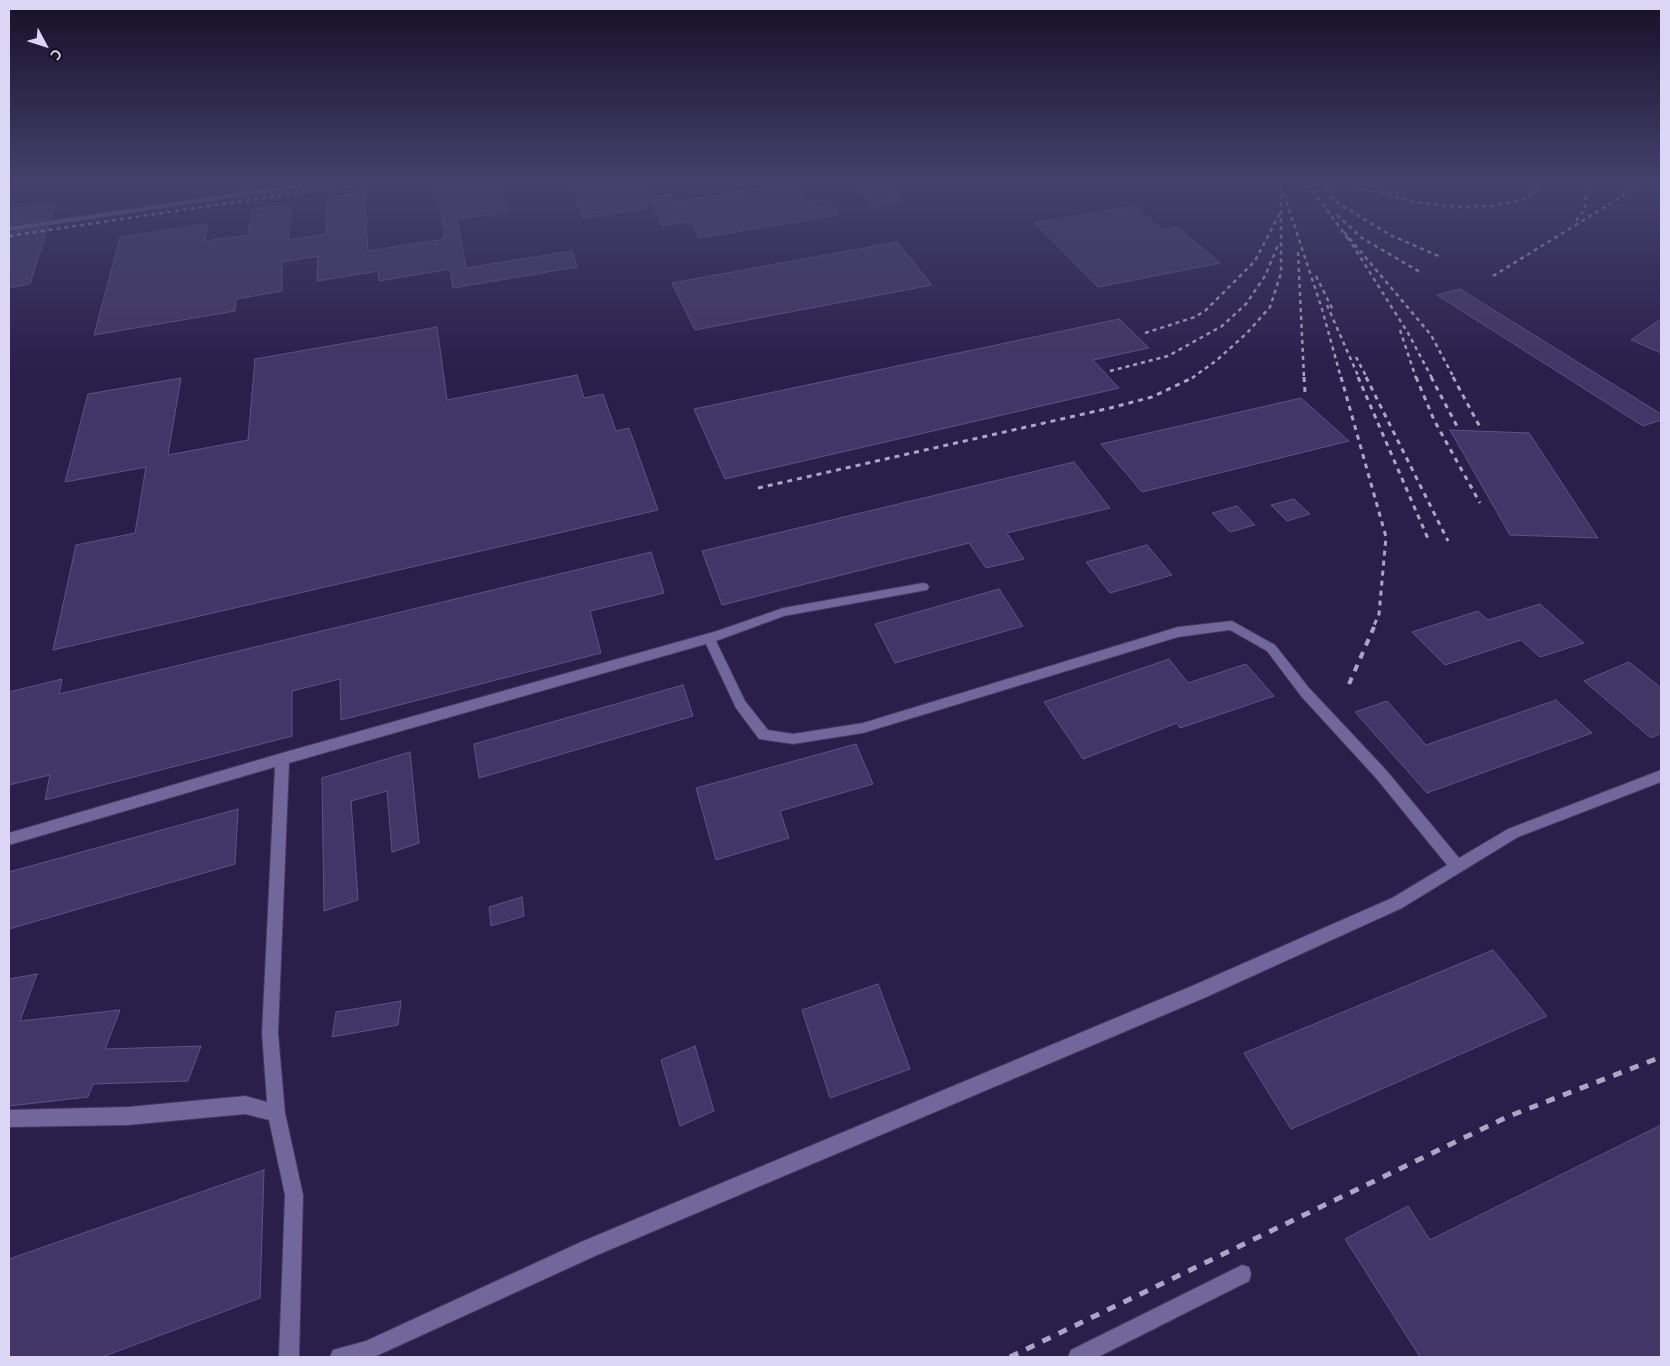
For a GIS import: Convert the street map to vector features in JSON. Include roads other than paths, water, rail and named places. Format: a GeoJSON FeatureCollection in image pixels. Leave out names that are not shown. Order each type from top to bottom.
{"type":"FeatureCollection","features":[{"type":"Feature","properties":{"kind":"lane"},"geometry":{"type":"LineString","coordinates":[[9,839],[282,759],[710,638],[783,612],[923,587]]}},
{"type":"Feature","properties":{"kind":"lane"},"geometry":{"type":"LineString","coordinates":[[710,638],[740,704],[764,736],[793,739],[863,728],[1178,632],[1232,625],[1271,648],[1305,692],[1381,774],[1458,867]]}},
{"type":"Feature","properties":{"kind":"lane"},"geometry":{"type":"LineString","coordinates":[[282,759],[270,1033],[276,1113],[294,1195],[289,1357]]}},
{"type":"Feature","properties":{"kind":"lane"},"geometry":{"type":"LineString","coordinates":[[340,1357],[366,1350],[588,1249],[1198,992],[1397,904],[1513,833],[1661,776]]}},
{"type":"Feature","properties":{"kind":"lane"},"geometry":{"type":"LineString","coordinates":[[9,1119],[128,1116],[245,1105],[276,1113]]}},
{"type":"Feature","properties":{"kind":"lane"},"geometry":{"type":"LineString","coordinates":[[1078,1357],[1242,1274]]}},
{"type":"Feature","properties":{"kind":"railway"},"geometry":{"type":"LineString","coordinates":[[1145,333],[1195,317],[1206,310],[1255,261],[1262,248]]}},
{"type":"Feature","properties":{"kind":"railway"},"geometry":{"type":"LineString","coordinates":[[1110,371],[1168,356],[1222,326],[1246,304],[1265,276],[1277,248]]}},
{"type":"Feature","properties":{"kind":"railway"},"geometry":{"type":"LineString","coordinates":[[1192,378],[1217,360],[1247,333],[1270,307],[1281,273],[1281,248]]}},
{"type":"Feature","properties":{"kind":"railway"},"geometry":{"type":"LineString","coordinates":[[1302,248],[1322,309],[1341,378]]}},
{"type":"Feature","properties":{"kind":"railway"},"geometry":{"type":"LineString","coordinates":[[1354,248],[1408,333],[1432,378]]}},
{"type":"Feature","properties":{"kind":"railway"},"geometry":{"type":"LineString","coordinates":[[1357,248],[1431,335],[1454,378]]}},
{"type":"Feature","properties":{"kind":"railway"},"geometry":{"type":"LineString","coordinates":[[1379,248],[1420,272]]}},
{"type":"Feature","properties":{"kind":"railway"},"geometry":{"type":"LineString","coordinates":[[1420,248],[1441,257]]}},
{"type":"Feature","properties":{"kind":"railway"},"geometry":{"type":"LineString","coordinates":[[1493,276],[1539,248]]}},
{"type":"Feature","properties":{"kind":"railway"},"geometry":{"type":"LineString","coordinates":[[1298,252],[1304,378]]}},
{"type":"Feature","properties":{"kind":"railway"},"geometry":{"type":"LineString","coordinates":[[1316,276],[1333,310]]}},
{"type":"Feature","properties":{"kind":"railway"},"geometry":{"type":"LineString","coordinates":[[1327,305],[1359,378]]}},
{"type":"Feature","properties":{"kind":"railway"},"geometry":{"type":"LineString","coordinates":[[1400,330],[1416,378]]}},
{"type":"Feature","properties":{"kind":"railway"},"geometry":{"type":"LineString","coordinates":[[1356,357],[1367,378]]}},
{"type":"Feature","properties":{"kind":"railway"},"geometry":{"type":"LineString","coordinates":[[1304,377],[1305,392]]}},
{"type":"Feature","properties":{"kind":"railway"},"geometry":{"type":"LineString","coordinates":[[1341,377],[1386,537],[1379,614],[1373,628]]}},
{"type":"Feature","properties":{"kind":"railway"},"geometry":{"type":"LineString","coordinates":[[1358,377],[1429,541]]}},
{"type":"Feature","properties":{"kind":"railway"},"geometry":{"type":"LineString","coordinates":[[1366,377],[1448,541]]}},
{"type":"Feature","properties":{"kind":"railway"},"geometry":{"type":"LineString","coordinates":[[1416,377],[1434,420],[1480,503]]}},
{"type":"Feature","properties":{"kind":"railway"},"geometry":{"type":"LineString","coordinates":[[1431,377],[1458,428]]}},
{"type":"Feature","properties":{"kind":"railway"},"geometry":{"type":"LineString","coordinates":[[1453,377],[1480,427]]}},
{"type":"Feature","properties":{"kind":"railway"},"geometry":{"type":"LineString","coordinates":[[758,488],[1110,408],[1152,397],[1192,378]]}},
{"type":"Feature","properties":{"kind":"railway"},"geometry":{"type":"LineString","coordinates":[[1349,684],[1374,627]]}},
{"type":"Feature","properties":{"kind":"railway"},"geometry":{"type":"LineString","coordinates":[[1010,1357],[1507,1117],[1661,1057]]}}]}
